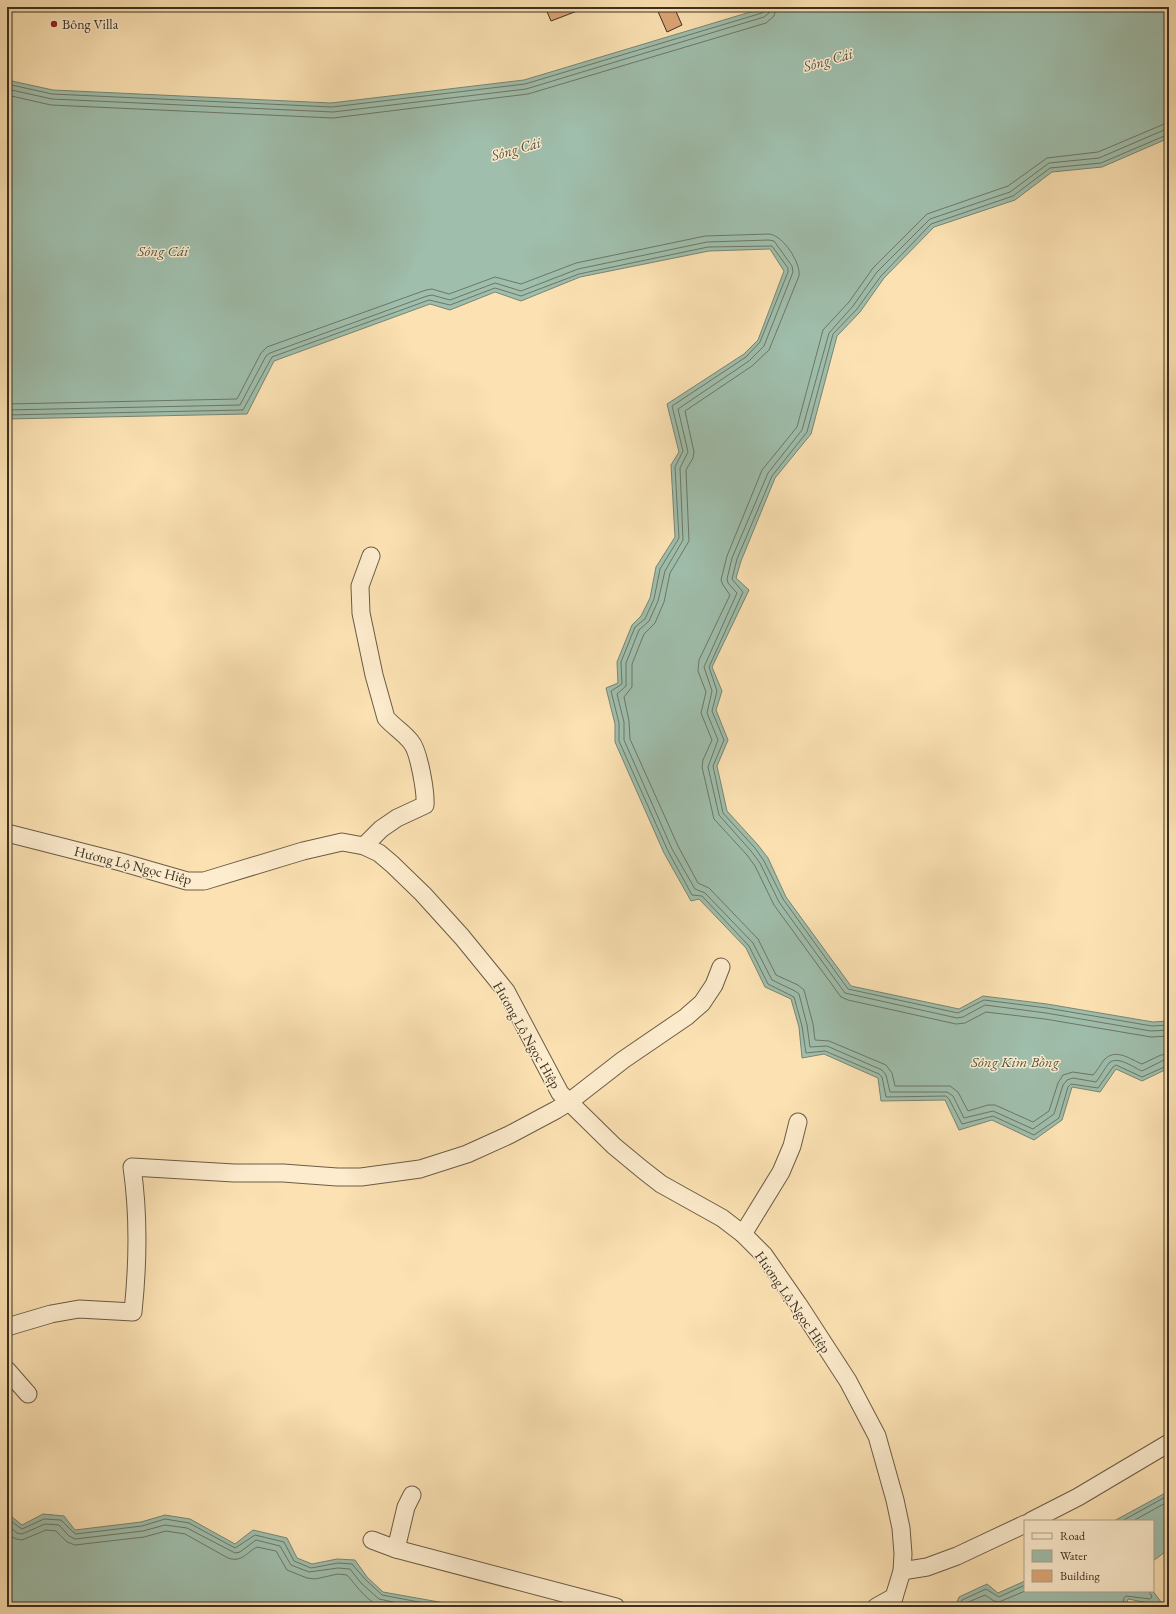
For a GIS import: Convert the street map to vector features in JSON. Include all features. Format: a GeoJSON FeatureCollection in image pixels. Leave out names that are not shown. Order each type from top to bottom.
{"type":"FeatureCollection","features":[{"type":"Feature","properties":{"kind":"street"},"geometry":{"type":"LineString","coordinates":[[364,846],[381,829],[397,818],[425,805],[425,795],[417,757],[412,743],[386,718],[371,662],[361,613],[360,586],[371,556]]}},
{"type":"Feature","properties":{"kind":"street","name":"Hương Lộ Ngọc Hiệp"},"geometry":{"type":"LineString","coordinates":[[7,833],[122,862],[187,881],[204,881],[323,846],[342,842],[364,846],[379,853],[392,864],[423,894],[462,937],[506,991],[560,1093],[614,1146],[649,1175],[661,1184],[722,1218],[743,1234],[764,1255],[798,1304],[848,1381],[874,1430],[888,1476],[901,1528],[903,1554],[902,1571],[893,1602]]}},
{"type":"Feature","properties":{"kind":"street"},"geometry":{"type":"LineString","coordinates":[[7,1327],[51,1314],[79,1309],[133,1312],[137,1232],[135,1190],[132,1167],[234,1173],[361,1177],[420,1169],[468,1154],[510,1135],[569,1102],[623,1060],[686,1017],[702,1003],[714,985],[721,967]]}},
{"type":"Feature","properties":{"kind":"street"},"geometry":{"type":"LineString","coordinates":[[743,1234],[781,1172],[792,1146],[798,1122]]}},
{"type":"Feature","properties":{"kind":"street"},"geometry":{"type":"LineString","coordinates":[[7,1370],[28,1394]]}},
{"type":"Feature","properties":{"kind":"street"},"geometry":{"type":"LineString","coordinates":[[1033,1520],[1078,1497],[1169,1443]]}},
{"type":"Feature","properties":{"kind":"street"},"geometry":{"type":"LineString","coordinates":[[396,1549],[406,1507],[412,1495]]}},
{"type":"Feature","properties":{"kind":"street"},"geometry":{"type":"LineString","coordinates":[[902,1571],[927,1567],[957,1556],[1024,1524]]}},
{"type":"Feature","properties":{"kind":"street"},"geometry":{"type":"LineString","coordinates":[[372,1540],[396,1549],[616,1607]]}},
{"type":"Feature","properties":{"kind":"street"},"geometry":{"type":"LineString","coordinates":[[876,1607],[893,1602]]}},
{"type":"Feature","properties":{"kind":"water","name":"Sông Cái"},"geometry":{"type":"Polygon","coordinates":[[[767,7],[1169,7],[1169,138],[1102,167],[1052,172],[1015,200],[934,227],[884,278],[860,312],[837,336],[811,434],[775,478],[741,561],[736,578],[749,590],[712,667],[722,691],[716,710],[728,740],[717,766],[727,811],[768,858],[786,897],[851,986],[959,1009],[983,996],[1047,1004],[1153,1022],[1169,1021],[1169,1068],[1142,1081],[1116,1069],[1100,1092],[1072,1087],[1062,1120],[1034,1140],[992,1120],[959,1130],[945,1100],[881,1101],[878,1078],[824,1054],[802,1058],[799,1027],[791,999],[765,987],[746,948],[699,899],[691,901],[664,853],[615,742],[615,724],[606,688],[618,683],[617,662],[632,625],[641,616],[650,598],[656,567],[675,537],[671,465],[679,452],[667,404],[744,354],[758,340],[784,271],[770,249],[709,251],[580,277],[521,301],[495,292],[450,310],[430,304],[274,361],[247,414],[7,419],[7,80],[53,90],[331,103],[524,80],[767,7]]]}},
{"type":"Feature","properties":{"kind":"water"},"geometry":{"type":"Polygon","coordinates":[[[1169,1491],[1169,1549],[1154,1560],[1154,1520],[1116,1520],[1169,1491]]]}},
{"type":"Feature","properties":{"kind":"water"},"geometry":{"type":"Polygon","coordinates":[[[43,1514],[64,1516],[75,1530],[141,1522],[165,1515],[190,1519],[235,1544],[253,1530],[287,1538],[297,1558],[312,1564],[337,1559],[355,1560],[367,1577],[383,1592],[467,1607],[7,1607],[7,1519],[12,1517],[22,1525],[43,1514]]]}},
{"type":"Feature","properties":{"kind":"water"},"geometry":{"type":"Polygon","coordinates":[[[1024,1581],[1024,1592],[1154,1592],[1164,1606],[1128,1599],[1126,1607],[955,1607],[959,1597],[987,1584],[998,1593],[1024,1581]]]}},
{"type":"Feature","properties":{"kind":"building"},"geometry":{"type":"Polygon","coordinates":[[[545,7],[585,7],[585,8],[551,21],[545,7]]]}},
{"type":"Feature","properties":{"kind":"building"},"geometry":{"type":"Polygon","coordinates":[[[656,7],[674,7],[682,25],[667,32],[656,7]]]}},
{"type":"Feature","properties":{"kind":"place","name":"Bông Villa"},"geometry":{"type":"Point","coordinates":[54,24]}},
{"type":"Feature","properties":{"kind":"water label","name":"Sông Kim Bồng"},"geometry":{"type":"Point","coordinates":[1015,1062]}}]}
